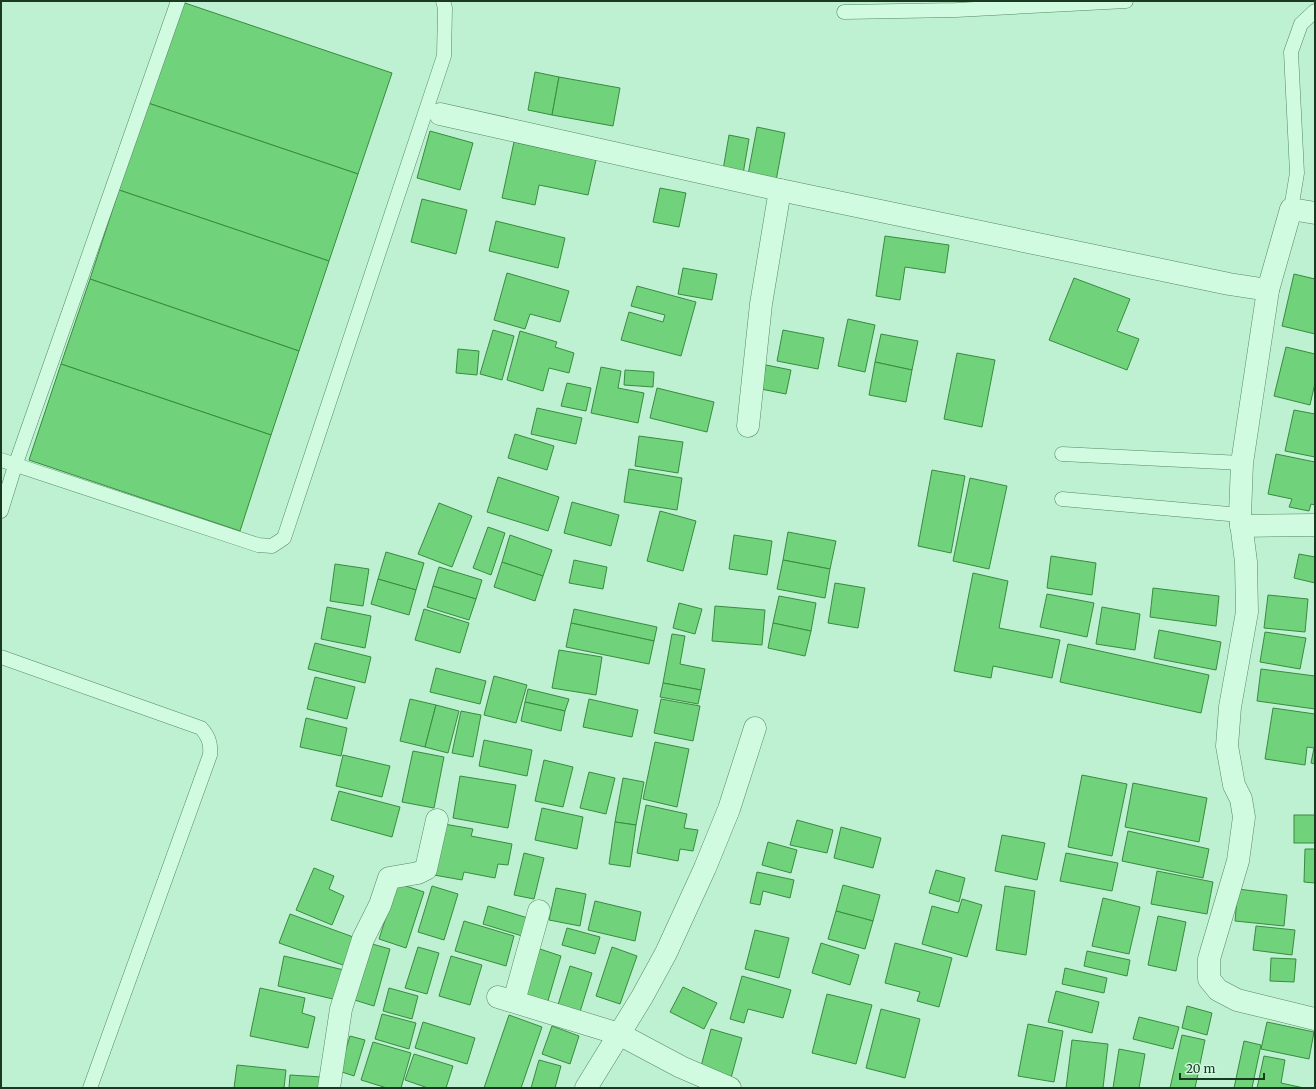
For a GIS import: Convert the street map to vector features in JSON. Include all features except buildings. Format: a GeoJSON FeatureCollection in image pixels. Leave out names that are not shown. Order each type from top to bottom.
{"type":"FeatureCollection","features":[{"type":"Feature","properties":{"kind":"street"},"geometry":{"type":"LineString","coordinates":[[440,114],[780,190],[1229,284],[1268,290]]}},
{"type":"Feature","properties":{"kind":"street"},"geometry":{"type":"LineString","coordinates":[[748,426],[761,304],[780,190]]}},
{"type":"Feature","properties":{"kind":"street"},"geometry":{"type":"LineString","coordinates":[[1315,213],[1291,208],[1268,290],[1242,463],[1240,521],[1246,562],[1248,612],[1230,707],[1227,746],[1234,785],[1241,799],[1244,818],[1238,861],[1209,959],[1209,979],[1218,990],[1237,1000],[1315,1018]]}},
{"type":"Feature","properties":{"kind":"street"},"geometry":{"type":"LineString","coordinates":[[1240,521],[1315,525]]}},
{"type":"Feature","properties":{"kind":"street"},"geometry":{"type":"LineString","coordinates":[[586,1088],[620,1034],[666,953],[705,868],[729,809],[754,728]]}},
{"type":"Feature","properties":{"kind":"street"},"geometry":{"type":"LineString","coordinates":[[329,1088],[341,1009],[363,939],[380,905],[389,878],[418,873],[426,869],[437,820]]}},
{"type":"Feature","properties":{"kind":"street"},"geometry":{"type":"LineString","coordinates":[[539,911],[506,999],[620,1034],[681,1067],[730,1088]]}},
{"type":"Feature","properties":{"kind":"lane"},"geometry":{"type":"LineString","coordinates":[[1,511],[15,466],[178,1]]}},
{"type":"Feature","properties":{"kind":"lane"},"geometry":{"type":"LineString","coordinates":[[1,460],[15,466],[258,545],[272,546],[284,538],[444,56],[445,8],[443,1]]}},
{"type":"Feature","properties":{"kind":"lane"},"geometry":{"type":"LineString","coordinates":[[844,12],[956,6],[1126,1]]}},
{"type":"Feature","properties":{"kind":"lane"},"geometry":{"type":"LineString","coordinates":[[1291,208],[1297,173],[1291,52],[1301,24],[1315,11]]}},
{"type":"Feature","properties":{"kind":"lane"},"geometry":{"type":"LineString","coordinates":[[1062,454],[1242,463]]}},
{"type":"Feature","properties":{"kind":"lane"},"geometry":{"type":"LineString","coordinates":[[1062,499],[1240,521]]}},
{"type":"Feature","properties":{"kind":"lane"},"geometry":{"type":"LineString","coordinates":[[1,657],[201,728],[207,735],[210,744],[210,756],[90,1088]]}}]}
